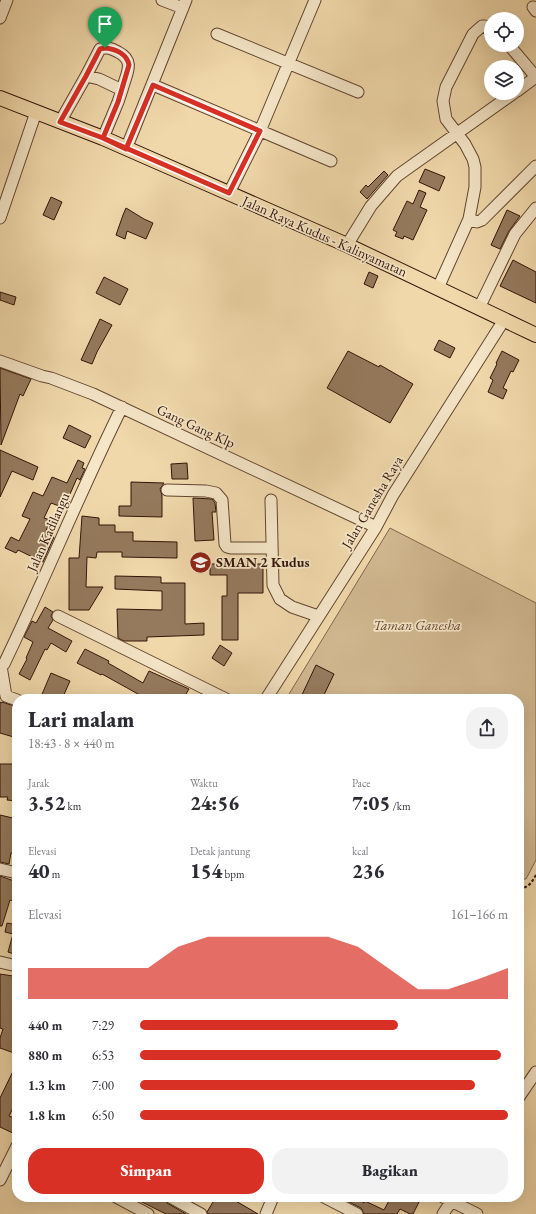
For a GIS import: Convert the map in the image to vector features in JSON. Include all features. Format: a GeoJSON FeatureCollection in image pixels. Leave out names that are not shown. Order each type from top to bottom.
{"type":"FeatureCollection","features":[{"type":"Feature","properties":{"kind":"main road","name":"Jalan Raya Kudus - Kalinyamatan"},"geometry":{"type":"LineString","coordinates":[[0,98],[103,138],[347,245],[536,335]]}},
{"type":"Feature","properties":{"kind":"street"},"geometry":{"type":"LineString","coordinates":[[0,18],[7,0]]}},
{"type":"Feature","properties":{"kind":"street"},"geometry":{"type":"LineString","coordinates":[[126,149],[185,4],[162,0]]}},
{"type":"Feature","properties":{"kind":"street"},"geometry":{"type":"LineString","coordinates":[[229,193],[260,131],[315,0]]}},
{"type":"Feature","properties":{"kind":"street"},"geometry":{"type":"LineString","coordinates":[[438,288],[469,219],[475,187],[475,167],[470,151],[446,119],[444,101],[446,87],[473,34],[484,26]]}},
{"type":"Feature","properties":{"kind":"street"},"geometry":{"type":"LineString","coordinates":[[217,34],[358,92]]}},
{"type":"Feature","properties":{"kind":"street"},"geometry":{"type":"LineString","coordinates":[[60,122],[100,49],[111,48],[125,55],[128,59],[129,65],[118,102],[103,138]]}},
{"type":"Feature","properties":{"kind":"street"},"geometry":{"type":"LineString","coordinates":[[515,52],[536,77],[524,86]]}},
{"type":"Feature","properties":{"kind":"street"},"geometry":{"type":"LineString","coordinates":[[86,76],[99,79],[122,90]]}},
{"type":"Feature","properties":{"kind":"street"},"geometry":{"type":"LineString","coordinates":[[153,85],[331,161]]}},
{"type":"Feature","properties":{"kind":"street"},"geometry":{"type":"LineString","coordinates":[[347,245],[371,206],[397,176],[504,100]]}},
{"type":"Feature","properties":{"kind":"street"},"geometry":{"type":"LineString","coordinates":[[0,218],[36,112]]}},
{"type":"Feature","properties":{"kind":"street"},"geometry":{"type":"LineString","coordinates":[[469,219],[477,222],[482,220],[536,166]]}},
{"type":"Feature","properties":{"kind":"street"},"geometry":{"type":"LineString","coordinates":[[479,308],[515,234],[536,208]]}},
{"type":"Feature","properties":{"kind":"street","name":"Jalan Ganesha Raya"},"geometry":{"type":"LineString","coordinates":[[269,694],[376,527],[393,495],[504,320]]}},
{"type":"Feature","properties":{"kind":"street","name":"Gang Gang Klp"},"geometry":{"type":"LineString","coordinates":[[0,361],[51,378],[122,407],[376,527]]}},
{"type":"Feature","properties":{"kind":"street","name":"Jalan Kadilangu"},"geometry":{"type":"LineString","coordinates":[[1,666],[4,664],[33,603],[97,458],[122,407]]}},
{"type":"Feature","properties":{"kind":"street"},"geometry":{"type":"LineString","coordinates":[[167,490],[206,491],[216,493],[222,500],[223,531],[225,544],[227,547],[272,548]]}},
{"type":"Feature","properties":{"kind":"street"},"geometry":{"type":"LineString","coordinates":[[272,500],[273,585],[280,599],[292,607],[318,616]]}},
{"type":"Feature","properties":{"kind":"street"},"geometry":{"type":"LineString","coordinates":[[58,616],[216,694]]}},
{"type":"Feature","properties":{"kind":"street"},"geometry":{"type":"LineString","coordinates":[[1,666],[6,696],[12,698]]}},
{"type":"Feature","properties":{"kind":"street"},"geometry":{"type":"LineString","coordinates":[[0,869],[12,872]]}},
{"type":"Feature","properties":{"kind":"street"},"geometry":{"type":"LineString","coordinates":[[0,962],[12,965]]}},
{"type":"Feature","properties":{"kind":"street"},"geometry":{"type":"LineString","coordinates":[[524,1090],[536,1072]]}},
{"type":"Feature","properties":{"kind":"street"},"geometry":{"type":"LineString","coordinates":[[0,1180],[12,1156]]}},
{"type":"Feature","properties":{"kind":"street"},"geometry":{"type":"LineString","coordinates":[[125,1202],[148,1214]]}},
{"type":"Feature","properties":{"kind":"street"},"geometry":{"type":"LineString","coordinates":[[179,1202],[201,1214]]}},
{"type":"Feature","properties":{"kind":"street"},"geometry":{"type":"LineString","coordinates":[[266,1214],[271,1202]]}},
{"type":"Feature","properties":{"kind":"street"},"geometry":{"type":"LineString","coordinates":[[334,1202],[357,1214]]}},
{"type":"Feature","properties":{"kind":"street"},"geometry":{"type":"LineString","coordinates":[[443,1214],[448,1202]]}},
{"type":"Feature","properties":{"kind":"street"},"geometry":{"type":"LineString","coordinates":[[456,1202],[477,1214]]}},
{"type":"Feature","properties":{"kind":"path"},"geometry":{"type":"LineString","coordinates":[[524,888],[530,885],[536,875]]}},
{"type":"Feature","properties":{"kind":"green space","name":"Taman Ganesha"},"geometry":{"type":"Polygon","coordinates":[[[390,528],[536,603],[536,860],[526,879],[524,879],[524,694],[289,694],[390,528]]]}},
{"type":"Feature","properties":{"kind":"building"},"geometry":{"type":"Polygon","coordinates":[[[425,169],[445,177],[439,191],[419,182],[425,169]]]}},
{"type":"Feature","properties":{"kind":"building"},"geometry":{"type":"Polygon","coordinates":[[[384,171],[388,175],[367,199],[360,192],[366,185],[368,187],[384,171]]]}},
{"type":"Feature","properties":{"kind":"building"},"geometry":{"type":"Polygon","coordinates":[[[419,190],[426,193],[420,207],[427,210],[413,240],[404,236],[403,239],[395,236],[397,232],[393,230],[407,201],[413,204],[419,190]]]}},
{"type":"Feature","properties":{"kind":"building"},"geometry":{"type":"Polygon","coordinates":[[[51,197],[62,202],[54,220],[43,215],[51,197]]]}},
{"type":"Feature","properties":{"kind":"building"},"geometry":{"type":"Polygon","coordinates":[[[126,208],[153,223],[146,239],[127,231],[125,239],[116,235],[126,208]]]}},
{"type":"Feature","properties":{"kind":"building"},"geometry":{"type":"Polygon","coordinates":[[[507,210],[520,216],[509,231],[500,249],[491,245],[507,210]]]}},
{"type":"Feature","properties":{"kind":"building"},"geometry":{"type":"Polygon","coordinates":[[[513,260],[536,272],[536,303],[500,286],[513,260]]]}},
{"type":"Feature","properties":{"kind":"building"},"geometry":{"type":"Polygon","coordinates":[[[369,272],[378,276],[373,288],[364,284],[369,272]]]}},
{"type":"Feature","properties":{"kind":"building"},"geometry":{"type":"Polygon","coordinates":[[[104,277],[128,289],[120,305],[96,293],[104,277]]]}},
{"type":"Feature","properties":{"kind":"building"},"geometry":{"type":"Polygon","coordinates":[[[0,292],[16,297],[14,305],[0,300],[0,292]]]}},
{"type":"Feature","properties":{"kind":"building"},"geometry":{"type":"Polygon","coordinates":[[[100,319],[112,325],[92,364],[81,360],[100,319]]]}},
{"type":"Feature","properties":{"kind":"building"},"geometry":{"type":"Polygon","coordinates":[[[439,340],[455,348],[450,358],[434,350],[439,340]]]}},
{"type":"Feature","properties":{"kind":"building"},"geometry":{"type":"Polygon","coordinates":[[[348,351],[379,367],[380,365],[413,384],[390,423],[327,388],[348,351]]]}},
{"type":"Feature","properties":{"kind":"building"},"geometry":{"type":"Polygon","coordinates":[[[502,351],[519,360],[513,372],[511,371],[503,388],[507,390],[503,399],[488,392],[493,380],[490,378],[502,351]]]}},
{"type":"Feature","properties":{"kind":"building"},"geometry":{"type":"Polygon","coordinates":[[[0,368],[31,379],[23,396],[20,394],[1,445],[0,368]]]}},
{"type":"Feature","properties":{"kind":"building"},"geometry":{"type":"Polygon","coordinates":[[[69,425],[91,436],[85,448],[63,438],[69,425]]]}},
{"type":"Feature","properties":{"kind":"building"},"geometry":{"type":"Polygon","coordinates":[[[0,450],[38,467],[33,480],[12,471],[0,497],[0,450]]]}},
{"type":"Feature","properties":{"kind":"building"},"geometry":{"type":"Polygon","coordinates":[[[78,460],[84,463],[82,468],[85,469],[80,480],[77,478],[67,501],[70,502],[67,509],[51,503],[44,518],[50,520],[45,534],[54,537],[43,562],[18,550],[16,553],[5,548],[11,537],[19,541],[30,519],[22,516],[33,492],[43,496],[52,477],[67,483],[78,460]]]}},
{"type":"Feature","properties":{"kind":"building"},"geometry":{"type":"Polygon","coordinates":[[[187,463],[188,479],[172,479],[171,464],[187,463]]]}},
{"type":"Feature","properties":{"kind":"building"},"geometry":{"type":"Polygon","coordinates":[[[131,482],[164,483],[160,489],[162,495],[162,517],[119,516],[119,506],[131,506],[131,482]]]}},
{"type":"Feature","properties":{"kind":"building"},"geometry":{"type":"Polygon","coordinates":[[[193,498],[212,499],[215,503],[216,512],[212,512],[214,540],[195,541],[193,498]]]}},
{"type":"Feature","properties":{"kind":"building"},"geometry":{"type":"Polygon","coordinates":[[[82,516],[99,518],[99,525],[115,525],[115,532],[133,532],[133,541],[177,542],[177,558],[122,557],[122,552],[97,552],[96,558],[87,557],[86,587],[103,587],[89,610],[69,610],[69,558],[79,558],[82,516]]]}},
{"type":"Feature","properties":{"kind":"building"},"geometry":{"type":"Polygon","coordinates":[[[210,564],[263,564],[263,593],[238,593],[238,640],[222,640],[222,596],[227,596],[227,575],[210,575],[210,564]]]}},
{"type":"Feature","properties":{"kind":"building"},"geometry":{"type":"Polygon","coordinates":[[[115,576],[161,577],[161,583],[185,583],[185,624],[204,623],[204,635],[147,637],[147,641],[124,641],[118,638],[117,609],[162,610],[162,591],[115,589],[115,576]]]}},
{"type":"Feature","properties":{"kind":"building"},"geometry":{"type":"Polygon","coordinates":[[[45,607],[53,612],[51,616],[53,620],[48,628],[72,641],[66,652],[51,643],[47,650],[45,649],[30,680],[19,674],[27,659],[26,658],[33,642],[24,637],[32,621],[36,623],[45,607]]]}},
{"type":"Feature","properties":{"kind":"building"},"geometry":{"type":"Polygon","coordinates":[[[220,645],[232,653],[224,666],[212,658],[220,645]]]}},
{"type":"Feature","properties":{"kind":"building"},"geometry":{"type":"Polygon","coordinates":[[[85,649],[109,661],[108,663],[143,683],[149,671],[189,689],[186,694],[138,694],[102,674],[101,675],[77,663],[85,649]]]}},
{"type":"Feature","properties":{"kind":"building"},"geometry":{"type":"Polygon","coordinates":[[[316,665],[334,674],[324,694],[302,694],[316,665]]]}},
{"type":"Feature","properties":{"kind":"building"},"geometry":{"type":"Polygon","coordinates":[[[51,673],[70,681],[64,694],[42,694],[51,673]]]}},
{"type":"Feature","properties":{"kind":"building"},"geometry":{"type":"Polygon","coordinates":[[[0,702],[2,702],[12,705],[12,737],[0,733],[0,702]]]}},
{"type":"Feature","properties":{"kind":"building"},"geometry":{"type":"Polygon","coordinates":[[[0,764],[12,764],[12,800],[7,800],[8,797],[0,797],[0,764]]]}},
{"type":"Feature","properties":{"kind":"building"},"geometry":{"type":"Polygon","coordinates":[[[0,815],[12,818],[12,853],[9,864],[0,862],[0,815]]]}},
{"type":"Feature","properties":{"kind":"building"},"geometry":{"type":"Polygon","coordinates":[[[0,876],[12,880],[12,901],[10,900],[2,926],[0,926],[0,876]]]}},
{"type":"Feature","properties":{"kind":"building"},"geometry":{"type":"Polygon","coordinates":[[[7,923],[12,924],[12,934],[5,932],[7,923]]]}},
{"type":"Feature","properties":{"kind":"building"},"geometry":{"type":"Polygon","coordinates":[[[12,938],[12,953],[8,952],[12,938]]]}},
{"type":"Feature","properties":{"kind":"building"},"geometry":{"type":"Polygon","coordinates":[[[0,974],[12,976],[12,1052],[0,1048],[0,1038],[3,1029],[0,1028],[0,974]]]}},
{"type":"Feature","properties":{"kind":"building"},"geometry":{"type":"Polygon","coordinates":[[[12,1073],[12,1110],[9,1116],[12,1117],[12,1133],[0,1127],[0,1098],[12,1073]]]}},
{"type":"Feature","properties":{"kind":"building"},"geometry":{"type":"Polygon","coordinates":[[[142,1202],[166,1202],[186,1214],[166,1214],[142,1202]]]}},
{"type":"Feature","properties":{"kind":"building"},"geometry":{"type":"Polygon","coordinates":[[[213,1202],[238,1202],[258,1214],[208,1214],[207,1212],[213,1202]]]}},
{"type":"Feature","properties":{"kind":"building"},"geometry":{"type":"Polygon","coordinates":[[[349,1202],[367,1202],[384,1210],[388,1202],[419,1202],[413,1214],[400,1209],[397,1214],[364,1214],[361,1208],[349,1202]]]}},
{"type":"Feature","properties":{"kind":"place","name":"SMAN 2 Kudus"},"geometry":{"type":"Point","coordinates":[200,562]}},
{"type":"Feature","properties":{"kind":"route"},"geometry":{"type":"LineString","coordinates":[[105,48],[100,49],[60,122],[103,138],[126,149],[153,85],[260,131],[229,193],[126,149],[103,138],[118,102],[129,65],[128,59],[125,55],[111,48],[105,48]]}}]}
